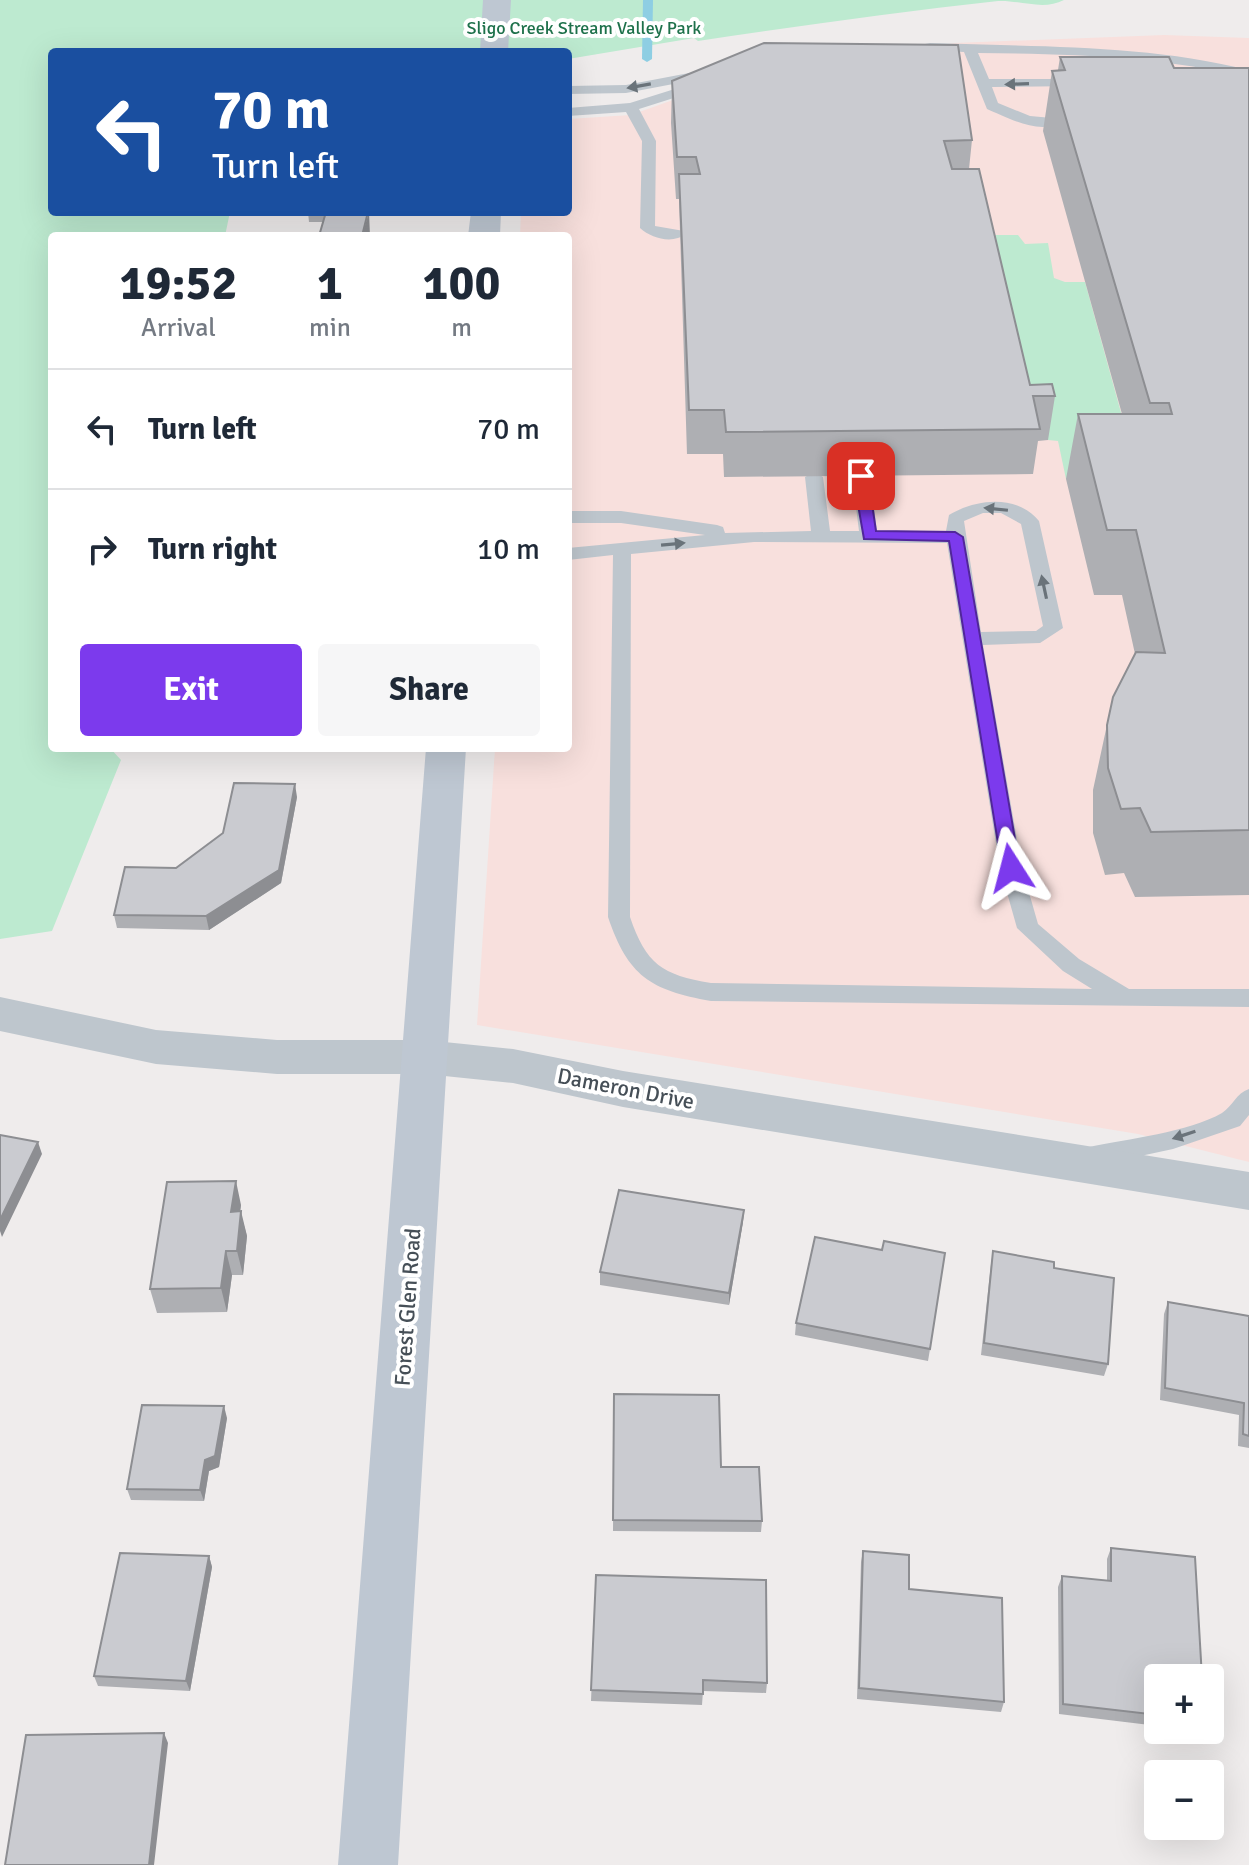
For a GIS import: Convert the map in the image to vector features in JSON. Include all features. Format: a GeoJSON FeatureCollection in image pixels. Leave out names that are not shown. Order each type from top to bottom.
{"type":"FeatureCollection","features":[{"type":"Feature","properties":{"kind":"street"},"geometry":{"type":"LineString","coordinates":[[494,48],[497,0]]}},
{"type":"Feature","properties":{"kind":"street","name":"Forest Glen Road"},"geometry":{"type":"LineString","coordinates":[[368,1865],[446,752]]}},
{"type":"Feature","properties":{"kind":"street","name":"Dameron Drive"},"geometry":{"type":"LineString","coordinates":[[0,1014],[156,1047],[277,1057],[425,1057],[513,1066],[623,1089],[1249,1191]]}},
{"type":"Feature","properties":{"kind":"lane"},"geometry":{"type":"LineString","coordinates":[[915,47],[1082,51],[1174,59],[1249,74]]}},
{"type":"Feature","properties":{"kind":"lane"},"geometry":{"type":"LineString","coordinates":[[970,49],[992,106],[1028,120],[1052,122]]}},
{"type":"Feature","properties":{"kind":"lane"},"geometry":{"type":"LineString","coordinates":[[572,90],[626,89],[720,75],[631,107],[572,112]]}},
{"type":"Feature","properties":{"kind":"lane"},"geometry":{"type":"LineString","coordinates":[[982,83],[1068,81],[1097,84]]}},
{"type":"Feature","properties":{"kind":"lane"},"geometry":{"type":"LineString","coordinates":[[631,107],[649,141],[648,228],[660,234],[678,234]]}},
{"type":"Feature","properties":{"kind":"lane"},"geometry":{"type":"LineString","coordinates":[[861,476],[869,536]]}},
{"type":"Feature","properties":{"kind":"lane"},"geometry":{"type":"LineString","coordinates":[[814,477],[821,536]]}},
{"type":"Feature","properties":{"kind":"lane"},"geometry":{"type":"LineString","coordinates":[[973,639],[1040,637],[1053,628],[1030,521],[1019,512],[994,506],[971,508],[955,519],[955,537],[1013,881],[1028,928],[1071,965],[1125,998]]}},
{"type":"Feature","properties":{"kind":"lane"},"geometry":{"type":"LineString","coordinates":[[572,517],[621,517],[754,536]]}},
{"type":"Feature","properties":{"kind":"lane"},"geometry":{"type":"LineString","coordinates":[[572,554],[754,536],[955,537]]}},
{"type":"Feature","properties":{"kind":"lane"},"geometry":{"type":"LineString","coordinates":[[622,549],[619,917],[628,946],[646,972],[676,987],[711,992],[1249,998]]}},
{"type":"Feature","properties":{"kind":"lane"},"geometry":{"type":"LineString","coordinates":[[1064,1162],[1173,1139],[1232,1119],[1249,1098]]}},
{"type":"Feature","properties":{"kind":"shaded area"},"geometry":{"type":"Polygon","coordinates":[[[1164,35],[1249,38],[1249,1162],[1138,1134],[477,1025],[495,752],[572,752],[572,232],[520,232],[521,216],[572,216],[572,119],[631,115],[740,76],[954,43],[1164,35]]]}},
{"type":"Feature","properties":{"kind":"green space","name":"Sligo Creek Stream Valley Park"},"geometry":{"type":"Polygon","coordinates":[[[0,0],[1064,0],[1048,5],[998,1],[960,5],[698,41],[694,38],[572,58],[572,48],[48,48],[48,216],[229,216],[226,232],[48,232],[48,752],[114,752],[121,760],[52,931],[0,939],[0,0]]]}},
{"type":"Feature","properties":{"kind":"green space"},"geometry":{"type":"Polygon","coordinates":[[[979,235],[1018,235],[1025,244],[1048,243],[1054,278],[1065,282],[1085,282],[1136,467],[1157,478],[1066,479],[1058,441],[1048,440],[979,235]]]}},
{"type":"Feature","properties":{"kind":"building"},"geometry":{"type":"Polygon","coordinates":[[[764,43],[958,45],[972,140],[944,141],[952,169],[979,169],[1030,385],[1052,384],[1055,396],[1033,396],[1040,429],[726,432],[724,410],[689,410],[679,174],[700,174],[696,157],[677,157],[672,81],[764,43]]]}},
{"type":"Feature","properties":{"kind":"building"},"geometry":{"type":"Polygon","coordinates":[[[1060,57],[1169,57],[1174,68],[1249,68],[1249,830],[1151,832],[1140,808],[1121,809],[1108,768],[1107,725],[1113,697],[1136,652],[1165,653],[1136,530],[1107,530],[1078,414],[1172,414],[1169,403],[1150,403],[1052,71],[1065,70],[1060,57]]]}},
{"type":"Feature","properties":{"kind":"building"},"geometry":{"type":"Polygon","coordinates":[[[325,216],[367,216],[363,232],[320,232],[325,216]]]}},
{"type":"Feature","properties":{"kind":"building"},"geometry":{"type":"Polygon","coordinates":[[[234,783],[295,784],[279,870],[206,916],[114,915],[125,867],[176,868],[223,833],[234,783]]]}},
{"type":"Feature","properties":{"kind":"building"},"geometry":{"type":"Polygon","coordinates":[[[0,1135],[38,1142],[0,1220],[0,1135]]]}},
{"type":"Feature","properties":{"kind":"building"},"geometry":{"type":"Polygon","coordinates":[[[236,1181],[231,1212],[241,1211],[237,1251],[226,1251],[221,1288],[150,1289],[167,1182],[236,1181]]]}},
{"type":"Feature","properties":{"kind":"building"},"geometry":{"type":"Polygon","coordinates":[[[619,1190],[744,1210],[729,1293],[600,1272],[619,1190]]]}},
{"type":"Feature","properties":{"kind":"building"},"geometry":{"type":"Polygon","coordinates":[[[815,1237],[882,1250],[884,1241],[945,1253],[930,1349],[796,1323],[815,1237]]]}},
{"type":"Feature","properties":{"kind":"building"},"geometry":{"type":"Polygon","coordinates":[[[993,1251],[1054,1262],[1054,1268],[1114,1278],[1108,1364],[984,1343],[993,1251]]]}},
{"type":"Feature","properties":{"kind":"building"},"geometry":{"type":"Polygon","coordinates":[[[1168,1302],[1249,1316],[1249,1436],[1243,1434],[1244,1403],[1165,1388],[1168,1302]]]}},
{"type":"Feature","properties":{"kind":"building"},"geometry":{"type":"Polygon","coordinates":[[[614,1394],[719,1395],[721,1467],[759,1467],[762,1521],[613,1520],[614,1394]]]}},
{"type":"Feature","properties":{"kind":"building"},"geometry":{"type":"Polygon","coordinates":[[[142,1405],[224,1406],[215,1456],[205,1460],[200,1490],[127,1489],[142,1405]]]}},
{"type":"Feature","properties":{"kind":"building"},"geometry":{"type":"Polygon","coordinates":[[[1111,1548],[1195,1557],[1201,1664],[1144,1664],[1144,1713],[1063,1704],[1062,1576],[1111,1581],[1111,1548]]]}},
{"type":"Feature","properties":{"kind":"building"},"geometry":{"type":"Polygon","coordinates":[[[863,1551],[909,1555],[909,1589],[1002,1598],[1004,1702],[859,1688],[863,1551]]]}},
{"type":"Feature","properties":{"kind":"building"},"geometry":{"type":"Polygon","coordinates":[[[120,1553],[209,1556],[186,1681],[94,1676],[120,1553]]]}},
{"type":"Feature","properties":{"kind":"building"},"geometry":{"type":"Polygon","coordinates":[[[596,1575],[766,1580],[767,1683],[703,1680],[703,1694],[591,1690],[596,1575]]]}},
{"type":"Feature","properties":{"kind":"building"},"geometry":{"type":"Polygon","coordinates":[[[164,1733],[149,1865],[5,1865],[26,1735],[164,1733]]]}},
{"type":"Feature","properties":{"kind":"waterway"},"geometry":{"type":"LineString","coordinates":[[647,59],[648,0]]}},
{"type":"Feature","properties":{"kind":"route"},"geometry":{"type":"LineString","coordinates":[[861,476],[869,536],[955,537],[1011,868]]}}]}
